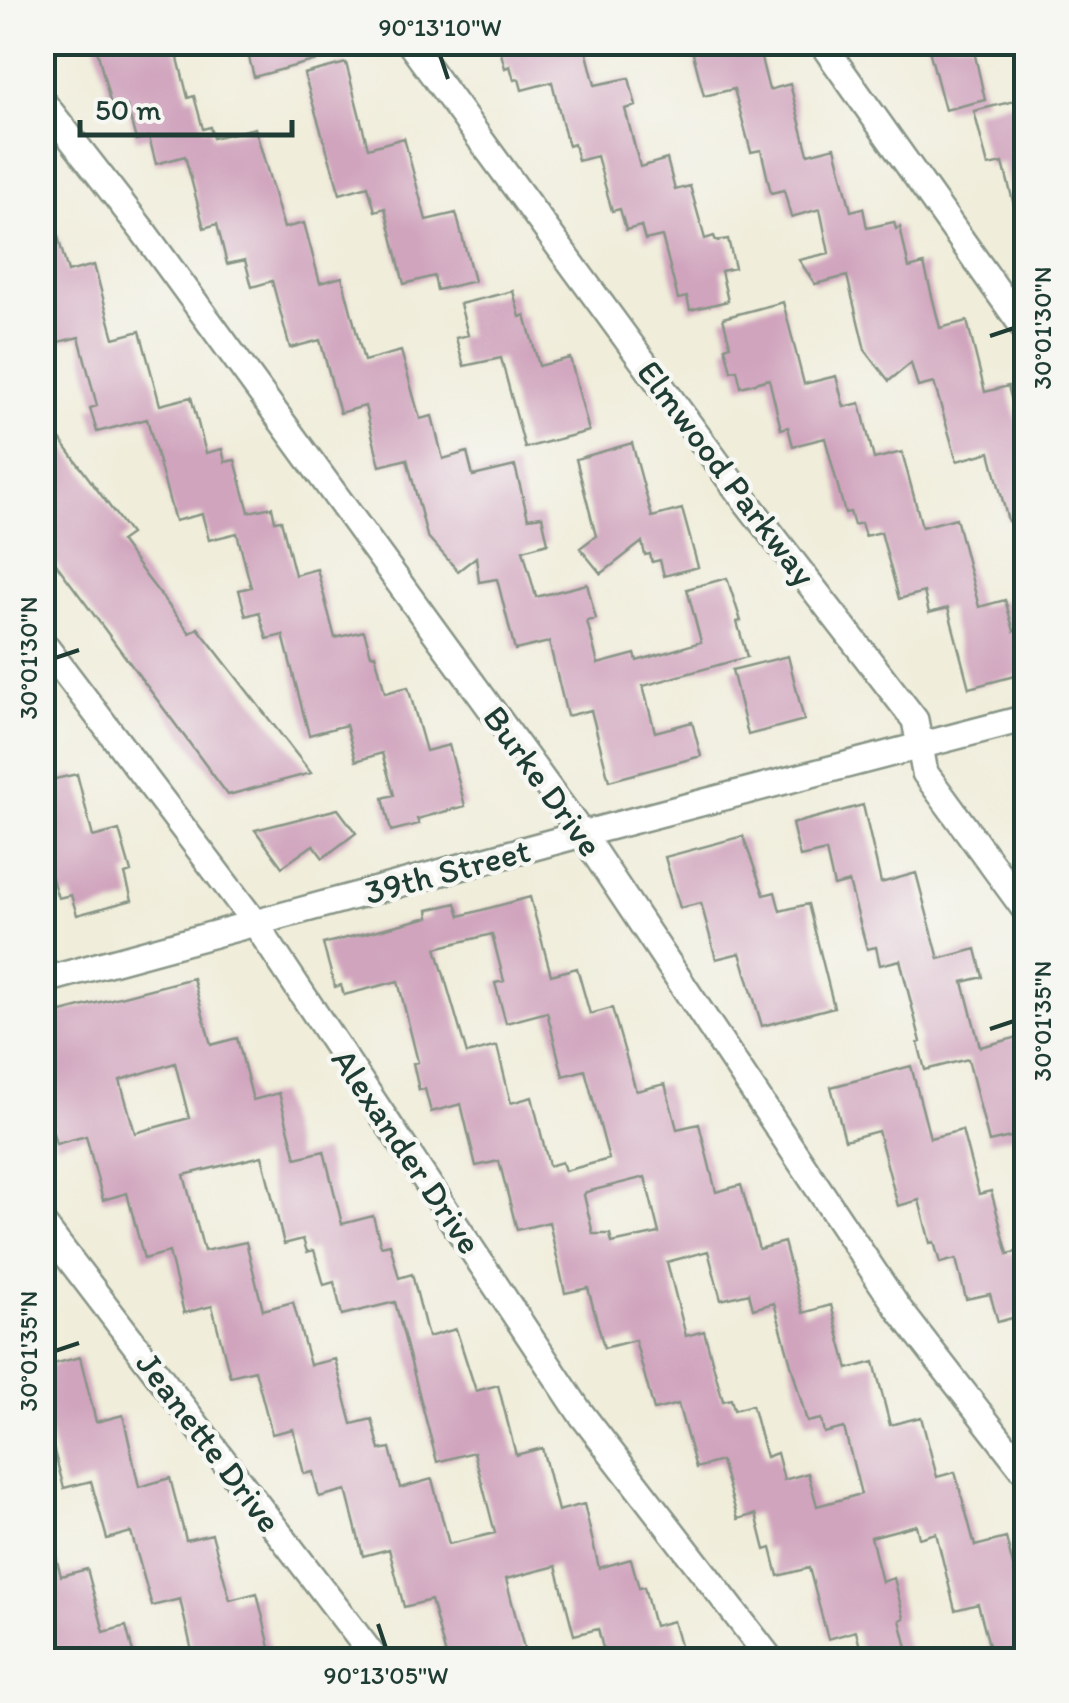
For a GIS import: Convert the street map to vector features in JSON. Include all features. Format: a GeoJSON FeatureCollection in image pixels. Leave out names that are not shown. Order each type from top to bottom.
{"type":"FeatureCollection","features":[{"type":"Feature","properties":{"kind":"street","name":"Elmwood Parkway"},"geometry":{"type":"LineString","coordinates":[[409,42],[738,491],[915,720],[925,772],[1026,911]]}},
{"type":"Feature","properties":{"kind":"street"},"geometry":{"type":"LineString","coordinates":[[820,42],[1026,332]]}},
{"type":"Feature","properties":{"kind":"street","name":"Burke Drive"},"geometry":{"type":"LineString","coordinates":[[42,101],[143,231],[582,834],[898,1308],[1026,1473]]}},
{"type":"Feature","properties":{"kind":"street","name":"Alexander Drive"},"geometry":{"type":"LineString","coordinates":[[42,642],[255,923],[579,1412],[771,1660]]}},
{"type":"Feature","properties":{"kind":"street","name":"39th Street"},"geometry":{"type":"LineString","coordinates":[[42,981],[1026,718]]}},
{"type":"Feature","properties":{"kind":"street","name":"Jeanette Drive"},"geometry":{"type":"LineString","coordinates":[[42,1222],[376,1660]]}},
{"type":"Feature","properties":{"kind":"building"},"geometry":{"type":"Polygon","coordinates":[[[95,42],[174,42],[188,98],[194,96],[203,129],[210,127],[213,138],[255,128],[284,228],[304,223],[320,283],[342,277],[364,361],[401,351],[420,419],[432,416],[443,459],[467,452],[473,476],[515,466],[528,518],[542,516],[548,543],[523,550],[536,597],[587,584],[596,619],[587,621],[598,664],[635,654],[637,661],[701,642],[687,589],[727,578],[741,621],[737,622],[747,657],[643,686],[655,732],[692,722],[701,756],[609,781],[591,710],[567,716],[549,642],[515,650],[497,579],[479,582],[476,557],[458,571],[427,536],[407,459],[380,466],[365,406],[340,413],[320,340],[290,348],[272,281],[252,287],[245,260],[227,264],[217,224],[204,228],[185,156],[156,164],[149,137],[136,140],[127,106],[112,109],[95,42]]]}},
{"type":"Feature","properties":{"kind":"building"},"geometry":{"type":"Polygon","coordinates":[[[245,42],[353,42],[354,50],[254,77],[245,42]]]}},
{"type":"Feature","properties":{"kind":"building"},"geometry":{"type":"Polygon","coordinates":[[[498,42],[584,42],[595,85],[629,78],[636,106],[625,109],[640,167],[667,159],[675,190],[690,186],[705,239],[728,239],[735,268],[721,271],[728,301],[690,310],[687,297],[678,299],[662,236],[645,240],[641,226],[626,230],[620,209],[612,211],[597,156],[578,161],[574,144],[568,146],[552,82],[522,90],[510,66],[505,68],[498,42]]]}},
{"type":"Feature","properties":{"kind":"building"},"geometry":{"type":"Polygon","coordinates":[[[690,42],[757,42],[769,90],[790,84],[808,154],[835,147],[851,211],[863,208],[867,228],[894,222],[896,229],[900,227],[909,268],[924,264],[940,328],[967,321],[985,392],[1008,386],[1026,457],[1026,516],[1008,521],[990,452],[957,461],[934,383],[918,387],[911,363],[889,381],[865,350],[847,276],[815,284],[799,260],[829,253],[820,209],[791,217],[784,190],[771,193],[761,150],[751,152],[734,89],[704,96],[690,42]]]}},
{"type":"Feature","properties":{"kind":"building"},"geometry":{"type":"Polygon","coordinates":[[[927,42],[972,42],[985,100],[945,110],[927,42]]]}},
{"type":"Feature","properties":{"kind":"building"},"geometry":{"type":"Polygon","coordinates":[[[346,63],[368,148],[404,138],[426,220],[456,213],[474,281],[437,290],[434,276],[404,284],[385,208],[375,211],[368,186],[340,194],[304,74],[346,63]]]}},
{"type":"Feature","properties":{"kind":"building"},"geometry":{"type":"Polygon","coordinates":[[[1026,98],[1026,223],[1019,224],[1003,163],[988,166],[974,111],[1026,98]]]}},
{"type":"Feature","properties":{"kind":"building"},"geometry":{"type":"Polygon","coordinates":[[[49,205],[68,272],[94,265],[114,338],[140,331],[160,405],[191,397],[206,453],[222,449],[225,462],[235,460],[249,512],[272,507],[275,521],[281,520],[295,575],[317,569],[335,638],[364,631],[371,655],[375,654],[385,693],[408,687],[426,751],[449,745],[465,806],[417,819],[419,824],[391,831],[383,798],[394,795],[382,753],[356,761],[346,725],[309,735],[283,635],[267,639],[259,612],[246,616],[239,590],[251,587],[237,533],[209,540],[202,514],[175,521],[147,419],[97,432],[90,408],[97,406],[79,337],[42,346],[42,206],[49,205]]]}},
{"type":"Feature","properties":{"kind":"building"},"geometry":{"type":"Polygon","coordinates":[[[513,291],[520,317],[525,315],[539,366],[570,358],[589,431],[525,448],[501,358],[464,366],[456,338],[468,335],[460,304],[513,291]]]}},
{"type":"Feature","properties":{"kind":"building"},"geometry":{"type":"Polygon","coordinates":[[[783,302],[804,384],[836,376],[844,407],[860,403],[874,459],[902,452],[922,527],[956,518],[979,607],[1005,600],[1014,631],[1026,628],[1026,673],[969,688],[948,608],[929,613],[924,592],[899,599],[881,532],[865,536],[861,523],[854,525],[850,512],[845,513],[825,438],[793,446],[788,427],[781,429],[769,379],[741,387],[737,370],[731,371],[723,318],[783,302]]]}},
{"type":"Feature","properties":{"kind":"building"},"geometry":{"type":"Polygon","coordinates":[[[42,415],[130,534],[120,541],[149,580],[190,633],[198,628],[311,773],[228,795],[42,545],[42,415]]]}},
{"type":"Feature","properties":{"kind":"building"},"geometry":{"type":"Polygon","coordinates":[[[632,443],[652,517],[682,509],[698,567],[664,576],[660,560],[652,562],[650,554],[645,555],[642,542],[601,574],[580,548],[596,536],[576,459],[632,443]]]}},
{"type":"Feature","properties":{"kind":"building"},"geometry":{"type":"Polygon","coordinates":[[[788,656],[804,720],[748,735],[732,670],[788,656]]]}},
{"type":"Feature","properties":{"kind":"building"},"geometry":{"type":"Polygon","coordinates":[[[77,774],[93,837],[119,830],[131,872],[125,874],[132,900],[77,915],[71,895],[58,898],[42,846],[42,782],[77,774]]]}},
{"type":"Feature","properties":{"kind":"building"},"geometry":{"type":"Polygon","coordinates":[[[863,805],[881,883],[916,873],[939,959],[976,949],[983,977],[963,982],[980,1047],[1026,1035],[1026,1102],[1016,1105],[1023,1134],[989,1142],[968,1059],[925,1070],[900,960],[880,965],[876,947],[867,949],[849,882],[834,886],[826,851],[800,857],[792,824],[863,805]]]}},
{"type":"Feature","properties":{"kind":"building"},"geometry":{"type":"Polygon","coordinates":[[[338,809],[356,833],[323,858],[313,845],[282,867],[255,830],[338,809]]]}},
{"type":"Feature","properties":{"kind":"building"},"geometry":{"type":"Polygon","coordinates":[[[743,836],[764,895],[775,892],[780,911],[808,904],[834,1007],[762,1026],[740,953],[716,959],[701,903],[680,908],[665,857],[743,836]]]}},
{"type":"Feature","properties":{"kind":"building"},"geometry":{"type":"Polygon","coordinates":[[[530,897],[551,975],[577,968],[590,1014],[612,1008],[636,1091],[665,1084],[677,1129],[699,1124],[716,1192],[741,1185],[759,1249],[784,1242],[803,1313],[831,1305],[848,1369],[874,1362],[890,1425],[921,1417],[937,1477],[955,1472],[975,1546],[1006,1538],[1022,1602],[1026,1601],[1026,1660],[993,1660],[978,1604],[955,1610],[936,1533],[919,1538],[916,1525],[871,1537],[882,1582],[894,1578],[910,1660],[863,1660],[856,1631],[828,1639],[809,1568],[778,1576],[771,1548],[765,1550],[756,1514],[738,1519],[721,1461],[696,1468],[678,1404],[654,1410],[635,1340],[604,1348],[588,1288],[565,1293],[549,1222],[517,1230],[499,1161],[476,1166],[461,1104],[431,1112],[425,1089],[419,1090],[413,1063],[418,1062],[398,981],[344,995],[341,985],[335,987],[323,944],[429,917],[428,910],[456,903],[460,916],[530,897]],[[492,934],[436,948],[467,1054],[497,1046],[511,1103],[532,1097],[549,1166],[562,1162],[565,1171],[609,1159],[585,1070],[563,1076],[547,1012],[506,1023],[495,983],[504,981],[492,934]],[[645,1177],[586,1192],[593,1234],[610,1234],[612,1243],[659,1233],[645,1177]],[[708,1251],[667,1262],[686,1336],[704,1331],[723,1401],[731,1399],[734,1410],[752,1405],[766,1457],[777,1453],[784,1480],[808,1473],[817,1506],[861,1494],[844,1428],[824,1433],[821,1419],[807,1422],[774,1303],[753,1309],[749,1293],[721,1300],[708,1251]]]}},
{"type":"Feature","properties":{"kind":"building"},"geometry":{"type":"Polygon","coordinates":[[[193,978],[211,1045],[237,1038],[253,1100],[279,1093],[296,1158],[324,1151],[342,1224],[373,1216],[381,1246],[390,1244],[399,1278],[412,1274],[428,1337],[456,1329],[476,1391],[498,1385],[516,1455],[542,1448],[558,1511],[584,1504],[599,1568],[631,1559],[639,1588],[644,1587],[654,1626],[673,1621],[684,1660],[606,1660],[598,1629],[574,1635],[556,1566],[506,1579],[527,1660],[447,1660],[431,1600],[404,1607],[389,1549],[363,1556],[346,1490],[319,1497],[313,1472],[304,1474],[293,1429],[272,1434],[255,1370],[230,1376],[212,1306],[184,1313],[169,1252],[144,1259],[127,1193],[103,1200],[86,1136],[56,1144],[42,1093],[42,1017],[193,978]],[[175,1063],[120,1080],[135,1133],[189,1118],[175,1063]],[[262,1156],[184,1175],[204,1251],[246,1242],[263,1310],[293,1302],[310,1365],[335,1359],[352,1424],[372,1419],[380,1450],[390,1448],[400,1488],[432,1479],[449,1544],[495,1533],[474,1452],[437,1462],[395,1302],[342,1315],[334,1282],[324,1285],[314,1250],[307,1252],[303,1239],[284,1244],[262,1156]]]}},
{"type":"Feature","properties":{"kind":"building"},"geometry":{"type":"Polygon","coordinates":[[[911,1066],[930,1138],[962,1130],[979,1194],[991,1191],[1008,1254],[1020,1251],[1026,1276],[1026,1314],[998,1322],[990,1294],[966,1299],[956,1259],[940,1263],[934,1242],[930,1243],[919,1200],[898,1206],[878,1131],[845,1140],[831,1087],[911,1066]]]}},
{"type":"Feature","properties":{"kind":"building"},"geometry":{"type":"Polygon","coordinates":[[[80,1357],[96,1422],[123,1415],[139,1487],[170,1478],[186,1540],[212,1534],[230,1600],[257,1593],[273,1660],[194,1660],[180,1599],[152,1606],[131,1532],[107,1539],[91,1481],[64,1488],[47,1425],[42,1427],[42,1367],[80,1357]]]}},
{"type":"Feature","properties":{"kind":"building"},"geometry":{"type":"Polygon","coordinates":[[[50,1535],[61,1576],[87,1569],[104,1632],[126,1626],[135,1660],[57,1660],[51,1637],[42,1639],[42,1536],[50,1535]]]}}]}
